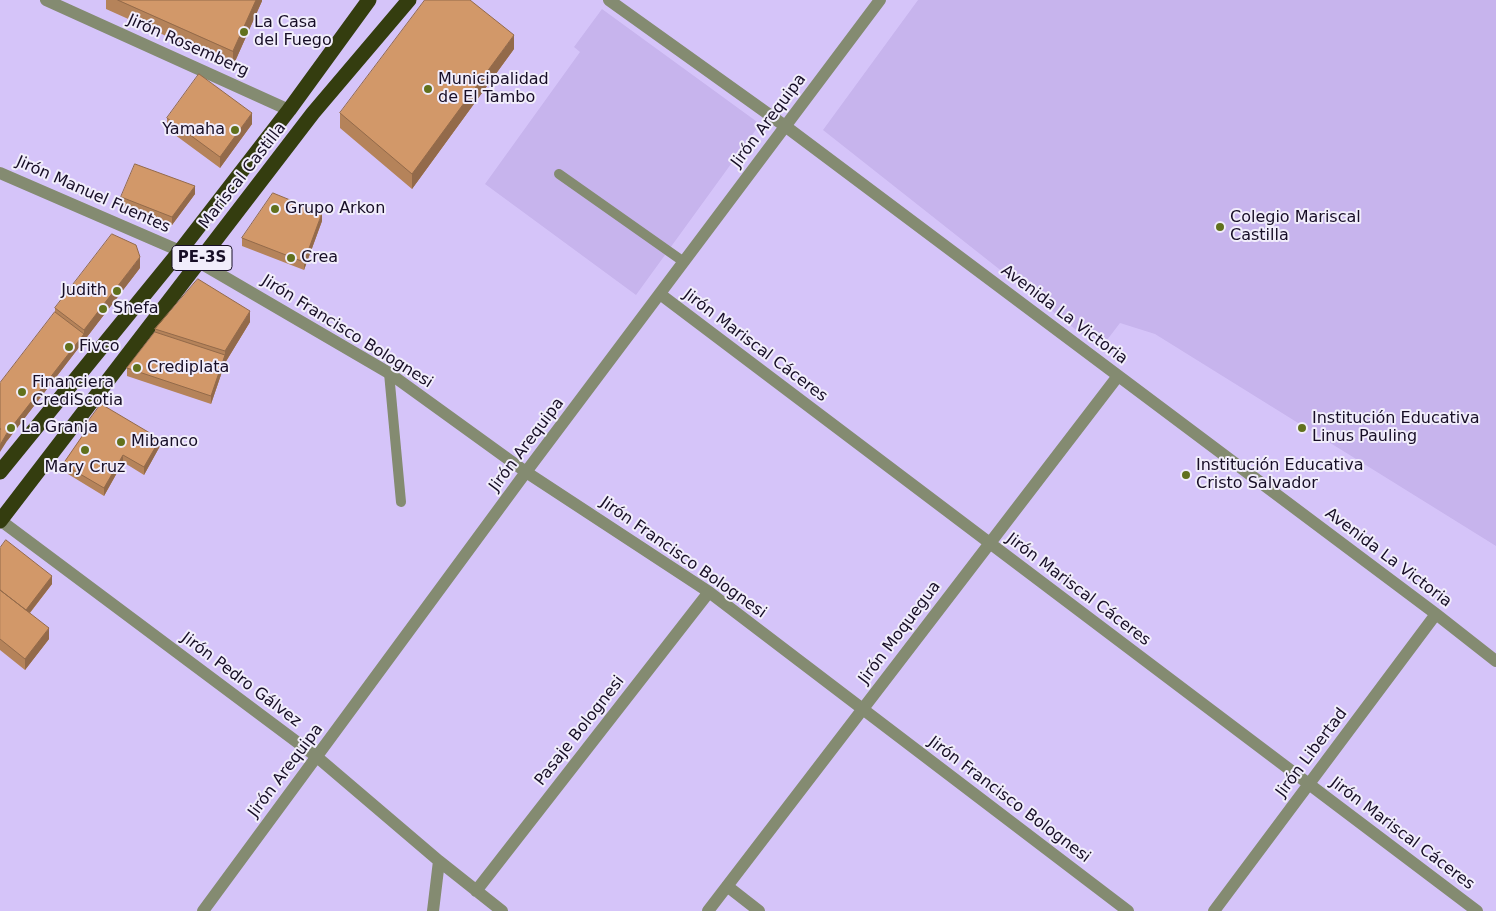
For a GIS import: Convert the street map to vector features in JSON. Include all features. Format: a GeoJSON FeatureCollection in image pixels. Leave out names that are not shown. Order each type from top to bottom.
{"type":"FeatureCollection","features":[{"type":"Feature","properties":{"kind":"highway","name":"Mariscal Castilla"},"geometry":{"type":"LineString","coordinates":[[0,472],[180,251],[289,110],[369,0]]}},
{"type":"Feature","properties":{"kind":"highway","name":"Mariscal Castilla"},"geometry":{"type":"LineString","coordinates":[[0,521],[313,113],[409,0]]}},
{"type":"Feature","properties":{"kind":"street","name":"Jirón Rosemberg"},"geometry":{"type":"LineString","coordinates":[[46,0],[289,110]]}},
{"type":"Feature","properties":{"kind":"street","name":"Avenida La Victoria"},"geometry":{"type":"LineString","coordinates":[[609,0],[785,126],[1496,661]]}},
{"type":"Feature","properties":{"kind":"street","name":"Jirón Arequipa"},"geometry":{"type":"LineString","coordinates":[[202,911],[526,472],[880,0]]}},
{"type":"Feature","properties":{"kind":"street","name":"Jirón Manuel Fuentes"},"geometry":{"type":"LineString","coordinates":[[0,173],[199,261]]}},
{"type":"Feature","properties":{"kind":"street","name":"Jirón Francisco Bolognesi"},"geometry":{"type":"LineString","coordinates":[[199,261],[390,373],[526,472],[709,592],[1128,911]]}},
{"type":"Feature","properties":{"kind":"street","name":"Jirón Mariscal Cáceres"},"geometry":{"type":"LineString","coordinates":[[660,294],[1477,911]]}},
{"type":"Feature","properties":{"kind":"street","name":"Jirón Moquegua"},"geometry":{"type":"LineString","coordinates":[[708,911],[1118,376]]}},
{"type":"Feature","properties":{"kind":"street","name":"Jirón Pedro Gálvez"},"geometry":{"type":"LineString","coordinates":[[0,521],[317,757],[439,861],[502,911]]}},
{"type":"Feature","properties":{"kind":"street","name":"Pasaje Bolognesi"},"geometry":{"type":"LineString","coordinates":[[476,891],[709,592]]}},
{"type":"Feature","properties":{"kind":"street","name":"Jirón Libertad"},"geometry":{"type":"LineString","coordinates":[[1214,911],[1436,614]]}},
{"type":"Feature","properties":{"kind":"street"},"geometry":{"type":"LineString","coordinates":[[433,911],[439,861]]}},
{"type":"Feature","properties":{"kind":"street"},"geometry":{"type":"LineString","coordinates":[[727,886],[758,911]]}},
{"type":"Feature","properties":{"kind":"lane"},"geometry":{"type":"LineString","coordinates":[[558,174],[684,262]]}},
{"type":"Feature","properties":{"kind":"lane"},"geometry":{"type":"LineString","coordinates":[[390,373],[401,502]]}},
{"type":"Feature","properties":{"kind":"shaded area","name":"Colegio Mariscal Castilla"},"geometry":{"type":"Polygon","coordinates":[[[918,0],[1496,0],[1496,546],[1155,334],[1120,323],[1107,340],[1094,344],[823,130],[918,0]]]}},
{"type":"Feature","properties":{"kind":"shaded area"},"geometry":{"type":"Polygon","coordinates":[[[602,9],[760,124],[636,295],[485,184],[580,52],[574,47],[602,9]]]}},
{"type":"Feature","properties":{"kind":"building"},"geometry":{"type":"Polygon","coordinates":[[[118,0],[256,0],[233,51],[118,0]]]}},
{"type":"Feature","properties":{"kind":"building","name":"Municipalidad de El Tambo"},"geometry":{"type":"Polygon","coordinates":[[[425,0],[470,0],[514,35],[412,174],[340,113],[425,0]]]}},
{"type":"Feature","properties":{"kind":"building"},"geometry":{"type":"Polygon","coordinates":[[[199,74],[252,113],[220,157],[167,118],[199,74]]]}},
{"type":"Feature","properties":{"kind":"building"},"geometry":{"type":"Polygon","coordinates":[[[135,164],[195,186],[172,217],[121,197],[135,164]]]}},
{"type":"Feature","properties":{"kind":"building"},"geometry":{"type":"Polygon","coordinates":[[[273,193],[322,213],[304,262],[242,238],[273,193]]]}},
{"type":"Feature","properties":{"kind":"building"},"geometry":{"type":"Polygon","coordinates":[[[112,234],[136,245],[140,257],[84,330],[55,308],[112,234]]]}},
{"type":"Feature","properties":{"kind":"building"},"geometry":{"type":"Polygon","coordinates":[[[198,279],[250,311],[225,351],[155,329],[198,279]]]}},
{"type":"Feature","properties":{"kind":"building"},"geometry":{"type":"Polygon","coordinates":[[[55,312],[84,334],[7,433],[0,445],[0,383],[55,312]]]}},
{"type":"Feature","properties":{"kind":"building"},"geometry":{"type":"Polygon","coordinates":[[[155,332],[225,355],[211,396],[127,368],[155,332]]]}},
{"type":"Feature","properties":{"kind":"building"},"geometry":{"type":"Polygon","coordinates":[[[101,404],[160,439],[144,467],[123,455],[104,488],[63,464],[85,432],[82,430],[101,404]]]}},
{"type":"Feature","properties":{"kind":"building"},"geometry":{"type":"Polygon","coordinates":[[[6,540],[52,576],[26,610],[0,590],[0,548],[6,540]]]}},
{"type":"Feature","properties":{"kind":"building"},"geometry":{"type":"Polygon","coordinates":[[[0,590],[49,628],[25,659],[0,639],[0,590]]]}},
{"type":"Feature","properties":{"kind":"place","name":"La Casa del Fuego"},"geometry":{"type":"Point","coordinates":[244,32]}},
{"type":"Feature","properties":{"kind":"place","name":"Municipalidad de El Tambo"},"geometry":{"type":"Point","coordinates":[428,89]}},
{"type":"Feature","properties":{"kind":"place","name":"Yamaha"},"geometry":{"type":"Point","coordinates":[235,130]}},
{"type":"Feature","properties":{"kind":"place","name":"Grupo Arkon"},"geometry":{"type":"Point","coordinates":[275,209]}},
{"type":"Feature","properties":{"kind":"place","name":"Colegio Mariscal Castilla"},"geometry":{"type":"Point","coordinates":[1220,227]}},
{"type":"Feature","properties":{"kind":"place","name":"Crea"},"geometry":{"type":"Point","coordinates":[291,258]}},
{"type":"Feature","properties":{"kind":"place","name":"Judith"},"geometry":{"type":"Point","coordinates":[117,291]}},
{"type":"Feature","properties":{"kind":"place","name":"Shefa"},"geometry":{"type":"Point","coordinates":[103,309]}},
{"type":"Feature","properties":{"kind":"place","name":"Fivco"},"geometry":{"type":"Point","coordinates":[69,347]}},
{"type":"Feature","properties":{"kind":"place","name":"Crediplata"},"geometry":{"type":"Point","coordinates":[137,368]}},
{"type":"Feature","properties":{"kind":"place","name":"Financiera CrediScotia"},"geometry":{"type":"Point","coordinates":[22,392]}},
{"type":"Feature","properties":{"kind":"place","name":"La Granja"},"geometry":{"type":"Point","coordinates":[11,428]}},
{"type":"Feature","properties":{"kind":"place","name":"Institución Educativa Linus Pauling"},"geometry":{"type":"Point","coordinates":[1302,428]}},
{"type":"Feature","properties":{"kind":"place","name":"Mibanco"},"geometry":{"type":"Point","coordinates":[121,442]}},
{"type":"Feature","properties":{"kind":"place","name":"Mary Cruz"},"geometry":{"type":"Point","coordinates":[85,450]}},
{"type":"Feature","properties":{"kind":"place","name":"Institución Educativa Cristo Salvador"},"geometry":{"type":"Point","coordinates":[1186,475]}}]}
